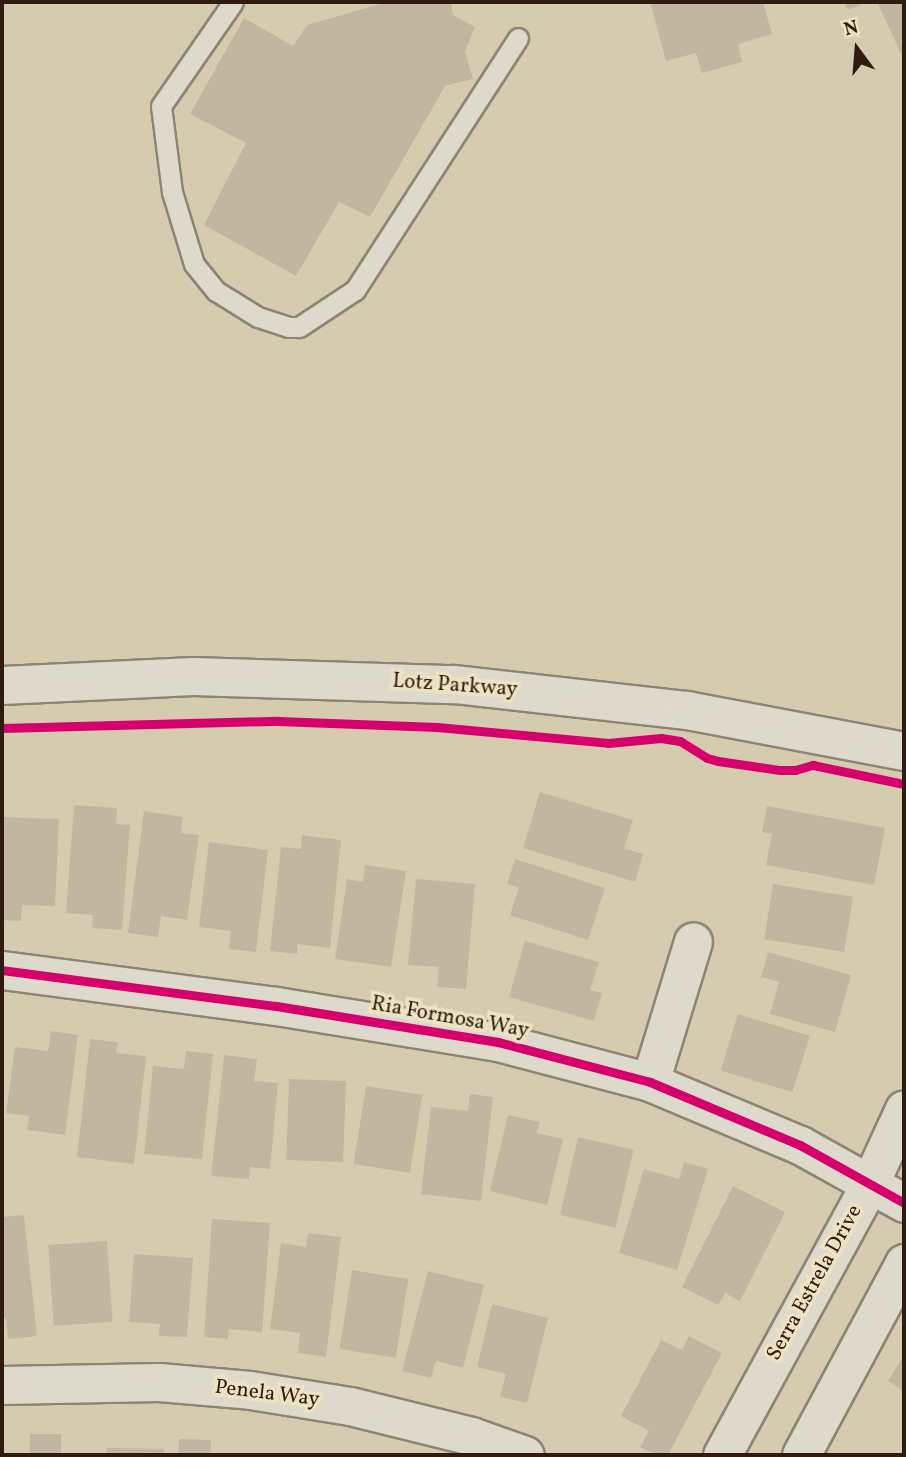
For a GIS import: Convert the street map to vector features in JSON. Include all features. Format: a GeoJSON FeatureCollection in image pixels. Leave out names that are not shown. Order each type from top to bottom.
{"type":"FeatureCollection","features":[{"type":"Feature","properties":{"kind":"street","name":"Lotz Parkway"},"geometry":{"type":"LineString","coordinates":[[2,685],[194,676],[454,684],[687,710],[904,751]]}},
{"type":"Feature","properties":{"kind":"street"},"geometry":{"type":"LineString","coordinates":[[650,1082],[693,941]]}},
{"type":"Feature","properties":{"kind":"street","name":"Ria Formosa Way"},"geometry":{"type":"LineString","coordinates":[[2,970],[276,1006],[498,1042],[650,1082],[800,1145],[904,1203]]}},
{"type":"Feature","properties":{"kind":"street","name":"Serra Estrela Drive"},"geometry":{"type":"LineString","coordinates":[[722,1455],[870,1183],[904,1109]]}},
{"type":"Feature","properties":{"kind":"street"},"geometry":{"type":"LineString","coordinates":[[801,1455],[904,1263]]}},
{"type":"Feature","properties":{"kind":"street","name":"Penela Way"},"geometry":{"type":"LineString","coordinates":[[2,1385],[159,1382],[250,1390],[350,1406],[471,1436],[525,1455]]}},
{"type":"Feature","properties":{"kind":"lane"},"geometry":{"type":"LineString","coordinates":[[233,2],[161,106],[172,192],[194,264],[216,291],[258,317],[288,327],[299,327],[355,290],[518,38]]}},
{"type":"Feature","properties":{"kind":"building"},"geometry":{"type":"Polygon","coordinates":[[[387,2],[451,2],[453,15],[475,27],[465,52],[473,79],[445,86],[370,217],[339,202],[296,276],[204,225],[246,143],[190,114],[244,18],[293,46],[307,25],[387,2]]]}},
{"type":"Feature","properties":{"kind":"building"},"geometry":{"type":"Polygon","coordinates":[[[650,2],[763,2],[772,34],[738,44],[742,62],[702,73],[696,53],[666,61],[650,2]]]}},
{"type":"Feature","properties":{"kind":"building"},"geometry":{"type":"Polygon","coordinates":[[[844,2],[867,2],[848,10],[844,2]]]}},
{"type":"Feature","properties":{"kind":"building"},"geometry":{"type":"Polygon","coordinates":[[[877,2],[904,2],[904,60],[877,2]]]}},
{"type":"Feature","properties":{"kind":"building"},"geometry":{"type":"Polygon","coordinates":[[[540,792],[633,820],[624,848],[643,854],[635,882],[523,848],[540,792]]]}},
{"type":"Feature","properties":{"kind":"building"},"geometry":{"type":"Polygon","coordinates":[[[74,805],[117,808],[116,824],[130,825],[122,930],[92,928],[93,915],[66,913],[74,805]]]}},
{"type":"Feature","properties":{"kind":"building"},"geometry":{"type":"Polygon","coordinates":[[[767,806],[885,828],[874,885],[766,865],[772,834],[762,832],[767,806]]]}},
{"type":"Feature","properties":{"kind":"building"},"geometry":{"type":"Polygon","coordinates":[[[144,811],[183,817],[181,833],[199,835],[187,920],[161,916],[158,937],[128,933],[144,811]]]}},
{"type":"Feature","properties":{"kind":"building"},"geometry":{"type":"Polygon","coordinates":[[[2,817],[59,819],[55,906],[22,905],[21,921],[2,920],[2,817]]]}},
{"type":"Feature","properties":{"kind":"building"},"geometry":{"type":"Polygon","coordinates":[[[302,835],[341,840],[330,948],[297,944],[297,954],[270,951],[281,847],[301,849],[302,835]]]}},
{"type":"Feature","properties":{"kind":"building"},"geometry":{"type":"Polygon","coordinates":[[[209,842],[268,850],[256,952],[229,949],[231,931],[199,927],[209,842]]]}},
{"type":"Feature","properties":{"kind":"building"},"geometry":{"type":"Polygon","coordinates":[[[515,859],[605,888],[588,940],[510,915],[519,888],[507,884],[515,859]]]}},
{"type":"Feature","properties":{"kind":"building"},"geometry":{"type":"Polygon","coordinates":[[[365,865],[406,871],[391,967],[335,959],[347,879],[363,882],[365,865]]]}},
{"type":"Feature","properties":{"kind":"building"},"geometry":{"type":"Polygon","coordinates":[[[416,879],[475,884],[466,989],[437,987],[439,967],[408,965],[416,879]]]}},
{"type":"Feature","properties":{"kind":"building"},"geometry":{"type":"Polygon","coordinates":[[[773,884],[853,897],[844,952],[764,939],[773,884]]]}},
{"type":"Feature","properties":{"kind":"building"},"geometry":{"type":"Polygon","coordinates":[[[525,941],[599,962],[590,990],[602,993],[594,1021],[509,997],[525,941]]]}},
{"type":"Feature","properties":{"kind":"building"},"geometry":{"type":"Polygon","coordinates":[[[768,952],[851,975],[835,1032],[770,1014],[779,982],[761,977],[768,952]]]}},
{"type":"Feature","properties":{"kind":"building"},"geometry":{"type":"Polygon","coordinates":[[[738,1014],[810,1036],[792,1092],[721,1070],[738,1014]]]}},
{"type":"Feature","properties":{"kind":"building"},"geometry":{"type":"Polygon","coordinates":[[[51,1031],[78,1035],[65,1135],[27,1130],[29,1116],[6,1113],[15,1047],[48,1051],[51,1031]]]}},
{"type":"Feature","properties":{"kind":"building"},"geometry":{"type":"Polygon","coordinates":[[[90,1039],[118,1042],[116,1053],[146,1056],[134,1164],[77,1157],[90,1039]]]}},
{"type":"Feature","properties":{"kind":"building"},"geometry":{"type":"Polygon","coordinates":[[[186,1051],[213,1054],[202,1159],[144,1154],[153,1066],[184,1069],[186,1051]]]}},
{"type":"Feature","properties":{"kind":"building"},"geometry":{"type":"Polygon","coordinates":[[[224,1055],[257,1059],[254,1081],[278,1083],[270,1169],[250,1167],[249,1179],[211,1176],[224,1055]]]}},
{"type":"Feature","properties":{"kind":"building"},"geometry":{"type":"Polygon","coordinates":[[[289,1079],[346,1081],[343,1162],[286,1160],[289,1079]]]}},
{"type":"Feature","properties":{"kind":"building"},"geometry":{"type":"Polygon","coordinates":[[[366,1086],[422,1095],[410,1173],[354,1164],[366,1086]]]}},
{"type":"Feature","properties":{"kind":"building"},"geometry":{"type":"Polygon","coordinates":[[[470,1094],[493,1097],[481,1201],[421,1194],[431,1107],[468,1111],[470,1094]]]}},
{"type":"Feature","properties":{"kind":"building"},"geometry":{"type":"Polygon","coordinates":[[[508,1115],[540,1122],[537,1133],[563,1139],[547,1205],[490,1191],[508,1115]]]}},
{"type":"Feature","properties":{"kind":"building"},"geometry":{"type":"Polygon","coordinates":[[[578,1137],[634,1150],[616,1228],[560,1215],[578,1137]]]}},
{"type":"Feature","properties":{"kind":"building"},"geometry":{"type":"Polygon","coordinates":[[[684,1162],[708,1169],[677,1270],[619,1253],[644,1169],[679,1179],[684,1162]]]}},
{"type":"Feature","properties":{"kind":"building"},"geometry":{"type":"Polygon","coordinates":[[[733,1186],[785,1212],[740,1301],[725,1293],[718,1305],[682,1287],[733,1186]]]}},
{"type":"Feature","properties":{"kind":"building"},"geometry":{"type":"Polygon","coordinates":[[[24,1215],[37,1336],[8,1339],[6,1318],[2,1319],[2,1217],[24,1215]]]}},
{"type":"Feature","properties":{"kind":"building"},"geometry":{"type":"Polygon","coordinates":[[[212,1219],[270,1223],[262,1332],[229,1329],[228,1339],[204,1337],[212,1219]]]}},
{"type":"Feature","properties":{"kind":"building"},"geometry":{"type":"Polygon","coordinates":[[[308,1233],[341,1237],[326,1357],[298,1353],[300,1333],[270,1329],[281,1243],[306,1247],[308,1233]]]}},
{"type":"Feature","properties":{"kind":"building"},"geometry":{"type":"Polygon","coordinates":[[[107,1241],[113,1322],[54,1326],[48,1245],[107,1241]]]}},
{"type":"Feature","properties":{"kind":"building"},"geometry":{"type":"Polygon","coordinates":[[[134,1254],[193,1258],[187,1337],[159,1336],[160,1324],[129,1322],[134,1254]]]}},
{"type":"Feature","properties":{"kind":"building"},"geometry":{"type":"Polygon","coordinates":[[[352,1270],[408,1279],[396,1358],[339,1349],[352,1270]]]}},
{"type":"Feature","properties":{"kind":"building"},"geometry":{"type":"Polygon","coordinates":[[[428,1271],[484,1285],[463,1368],[436,1361],[431,1378],[402,1371],[428,1271]]]}},
{"type":"Feature","properties":{"kind":"building"},"geometry":{"type":"Polygon","coordinates":[[[492,1304],[548,1318],[527,1403],[500,1397],[506,1374],[477,1367],[492,1304]]]}},
{"type":"Feature","properties":{"kind":"building"},"geometry":{"type":"Polygon","coordinates":[[[689,1336],[722,1353],[668,1455],[657,1455],[640,1447],[649,1431],[621,1416],[661,1340],[682,1350],[689,1336]]]}},
{"type":"Feature","properties":{"kind":"building"},"geometry":{"type":"Polygon","coordinates":[[[904,1355],[904,1391],[888,1381],[904,1355]]]}},
{"type":"Feature","properties":{"kind":"building"},"geometry":{"type":"Polygon","coordinates":[[[30,1434],[61,1434],[61,1455],[30,1455],[30,1434]]]}},
{"type":"Feature","properties":{"kind":"building"},"geometry":{"type":"Polygon","coordinates":[[[179,1439],[211,1440],[210,1455],[178,1455],[179,1439]]]}},
{"type":"Feature","properties":{"kind":"building"},"geometry":{"type":"Polygon","coordinates":[[[107,1448],[164,1449],[164,1455],[106,1455],[107,1448]]]}},
{"type":"Feature","properties":{"kind":"cycle path"},"geometry":{"type":"LineString","coordinates":[[2,728],[278,721],[437,727],[608,743],[661,738],[680,741],[707,758],[718,761],[780,770],[795,770],[813,765],[904,784]]}},
{"type":"Feature","properties":{"kind":"cycle path"},"geometry":{"type":"LineString","coordinates":[[2,970],[276,1006],[498,1042],[650,1082],[800,1145],[904,1203]]}}]}
